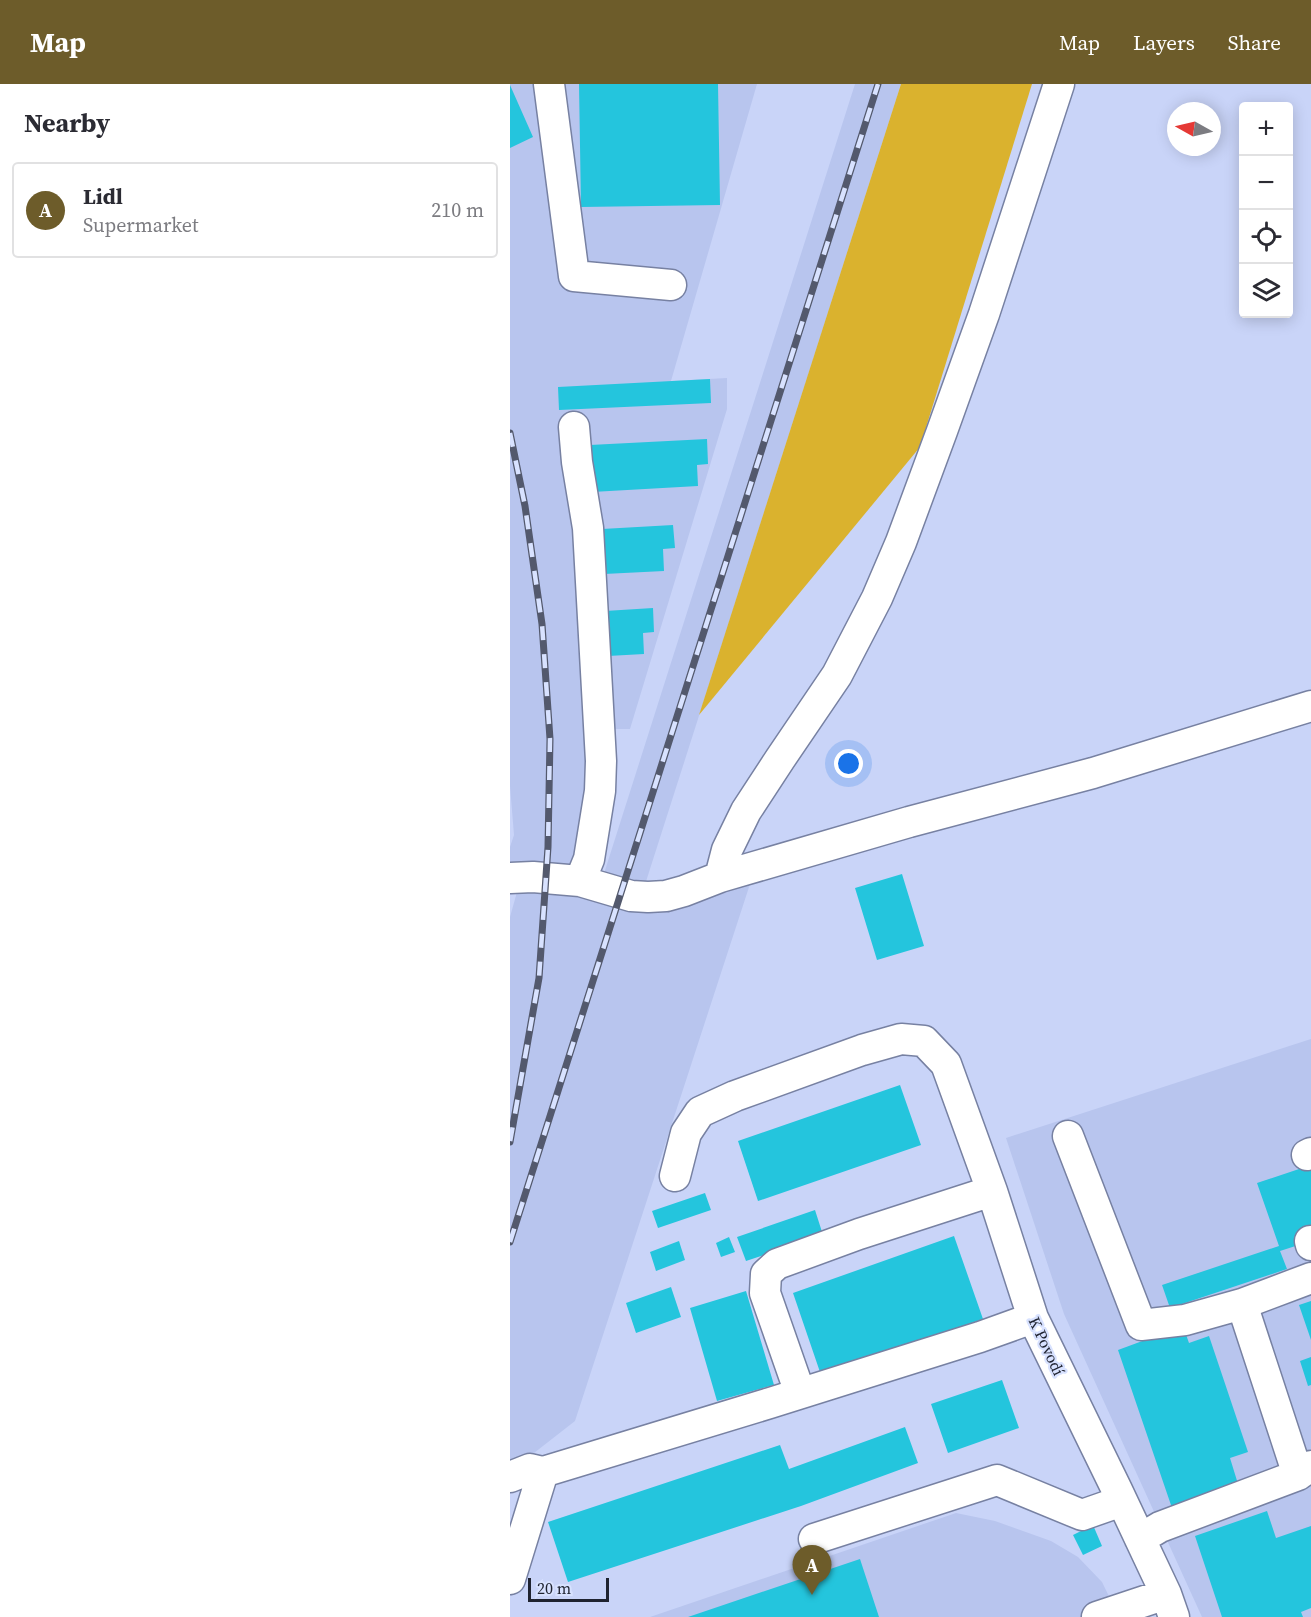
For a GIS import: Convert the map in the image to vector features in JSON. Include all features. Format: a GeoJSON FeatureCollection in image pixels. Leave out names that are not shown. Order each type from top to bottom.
{"type":"FeatureCollection","features":[{"type":"Feature","properties":{"kind":"lane"},"geometry":{"type":"LineString","coordinates":[[549,84],[574,276],[671,285]]}},
{"type":"Feature","properties":{"kind":"lane"},"geometry":{"type":"LineString","coordinates":[[720,877],[727,850],[746,811],[837,675],[889,570],[980,324],[1059,84]]}},
{"type":"Feature","properties":{"kind":"lane"},"geometry":{"type":"LineString","coordinates":[[574,427],[577,462],[588,528],[601,761],[600,791],[589,860],[580,881]]}},
{"type":"Feature","properties":{"kind":"lane"},"geometry":{"type":"LineString","coordinates":[[510,878],[580,881],[631,896],[657,897],[684,891],[720,877],[909,822],[1093,773],[1311,706]]}},
{"type":"Feature","properties":{"kind":"lane","name":"K Povodí"},"geometry":{"type":"LineString","coordinates":[[675,1176],[686,1133],[700,1112],[735,1096],[862,1050],[901,1039],[924,1041],[946,1064],[992,1191],[1033,1318],[1170,1605]]}},
{"type":"Feature","properties":{"kind":"lane"},"geometry":{"type":"LineString","coordinates":[[1068,1136],[1141,1325],[1185,1320],[1242,1304],[1311,1278]]}},
{"type":"Feature","properties":{"kind":"lane"},"geometry":{"type":"LineString","coordinates":[[800,1393],[765,1293],[765,1274],[777,1264],[859,1234],[992,1191]]}},
{"type":"Feature","properties":{"kind":"lane"},"geometry":{"type":"LineString","coordinates":[[1140,1539],[1160,1527],[1304,1471],[1242,1304]]}},
{"type":"Feature","properties":{"kind":"lane"},"geometry":{"type":"LineString","coordinates":[[510,1477],[530,1469],[543,1472],[980,1337],[1033,1318]]}},
{"type":"Feature","properties":{"kind":"lane"},"geometry":{"type":"LineString","coordinates":[[510,1579],[518,1525],[543,1472]]}},
{"type":"Feature","properties":{"kind":"lane"},"geometry":{"type":"LineString","coordinates":[[814,1539],[996,1480],[1082,1515],[1122,1501]]}},
{"type":"Feature","properties":{"kind":"lane"},"geometry":{"type":"LineString","coordinates":[[1097,1617],[1170,1605]]}},
{"type":"Feature","properties":{"kind":"shaded area"},"geometry":{"type":"Polygon","coordinates":[[[510,84],[757,84],[671,381],[727,378],[727,409],[630,729],[599,729],[581,864],[601,883],[855,84],[901,84],[642,894],[750,884],[575,1421],[534,1453],[510,1464],[510,917],[517,892],[510,885],[510,847],[514,835],[510,786],[510,84]]]}},
{"type":"Feature","properties":{"kind":"shaded area"},"geometry":{"type":"Polygon","coordinates":[[[901,84],[1032,84],[920,447],[699,715],[901,84]]]}},
{"type":"Feature","properties":{"kind":"shaded area"},"geometry":{"type":"Polygon","coordinates":[[[1311,1039],[1311,1617],[1202,1617],[1064,1314],[1006,1138],[1311,1039]]]}},
{"type":"Feature","properties":{"kind":"shaded area"},"geometry":{"type":"Polygon","coordinates":[[[956,1513],[995,1521],[1051,1541],[1078,1557],[1102,1582],[1119,1617],[650,1617],[956,1513]]]}},
{"type":"Feature","properties":{"kind":"building"},"geometry":{"type":"Polygon","coordinates":[[[579,84],[718,84],[720,205],[581,207],[579,84]]]}},
{"type":"Feature","properties":{"kind":"building"},"geometry":{"type":"Polygon","coordinates":[[[510,85],[533,137],[510,148],[510,85]]]}},
{"type":"Feature","properties":{"kind":"building"},"geometry":{"type":"Polygon","coordinates":[[[710,379],[711,403],[559,410],[558,387],[710,379]]]}},
{"type":"Feature","properties":{"kind":"building"},"geometry":{"type":"Polygon","coordinates":[[[707,439],[708,464],[697,465],[698,486],[592,492],[590,445],[707,439]]]}},
{"type":"Feature","properties":{"kind":"building"},"geometry":{"type":"Polygon","coordinates":[[[673,525],[675,548],[663,549],[664,571],[604,574],[602,529],[673,525]]]}},
{"type":"Feature","properties":{"kind":"building"},"geometry":{"type":"Polygon","coordinates":[[[653,608],[654,632],[643,633],[644,654],[608,656],[605,611],[653,608]]]}},
{"type":"Feature","properties":{"kind":"building"},"geometry":{"type":"Polygon","coordinates":[[[902,874],[924,946],[877,960],[855,888],[902,874]]]}},
{"type":"Feature","properties":{"kind":"building"},"geometry":{"type":"Polygon","coordinates":[[[900,1085],[921,1145],[758,1201],[738,1141],[900,1085]]]}},
{"type":"Feature","properties":{"kind":"building"},"geometry":{"type":"Polygon","coordinates":[[[1311,1165],[1311,1241],[1280,1251],[1287,1269],[1170,1308],[1162,1285],[1279,1246],[1257,1183],[1311,1165]]]}},
{"type":"Feature","properties":{"kind":"building"},"geometry":{"type":"Polygon","coordinates":[[[705,1193],[711,1210],[658,1228],[652,1211],[705,1193]]]}},
{"type":"Feature","properties":{"kind":"building"},"geometry":{"type":"Polygon","coordinates":[[[815,1210],[823,1235],[746,1261],[737,1237],[815,1210]]]}},
{"type":"Feature","properties":{"kind":"building"},"geometry":{"type":"Polygon","coordinates":[[[954,1236],[983,1319],[821,1375],[793,1293],[954,1236]]]}},
{"type":"Feature","properties":{"kind":"building"},"geometry":{"type":"Polygon","coordinates":[[[729,1237],[735,1252],[721,1257],[716,1243],[729,1237]]]}},
{"type":"Feature","properties":{"kind":"building"},"geometry":{"type":"Polygon","coordinates":[[[679,1241],[685,1260],[656,1271],[650,1252],[679,1241]]]}},
{"type":"Feature","properties":{"kind":"building"},"geometry":{"type":"Polygon","coordinates":[[[671,1287],[681,1317],[636,1333],[626,1303],[671,1287]]]}},
{"type":"Feature","properties":{"kind":"building"},"geometry":{"type":"Polygon","coordinates":[[[746,1291],[774,1385],[717,1401],[690,1308],[746,1291]]]}},
{"type":"Feature","properties":{"kind":"building"},"geometry":{"type":"Polygon","coordinates":[[[1311,1301],[1311,1340],[1299,1305],[1311,1301]]]}},
{"type":"Feature","properties":{"kind":"building"},"geometry":{"type":"Polygon","coordinates":[[[1183,1326],[1189,1343],[1209,1336],[1248,1452],[1230,1458],[1238,1484],[1172,1508],[1118,1350],[1183,1326]]]}},
{"type":"Feature","properties":{"kind":"building"},"geometry":{"type":"Polygon","coordinates":[[[1311,1357],[1311,1385],[1308,1386],[1300,1361],[1311,1357]]]}},
{"type":"Feature","properties":{"kind":"building"},"geometry":{"type":"Polygon","coordinates":[[[1002,1380],[1019,1428],[948,1453],[931,1404],[1002,1380]]]}},
{"type":"Feature","properties":{"kind":"building"},"geometry":{"type":"Polygon","coordinates":[[[905,1427],[918,1463],[801,1506],[568,1582],[548,1522],[780,1445],[789,1469],[905,1427]]]}},
{"type":"Feature","properties":{"kind":"building"},"geometry":{"type":"Polygon","coordinates":[[[1267,1511],[1276,1538],[1311,1526],[1311,1608],[1301,1612],[1303,1617],[1222,1617],[1195,1536],[1267,1511]]]}},
{"type":"Feature","properties":{"kind":"building"},"geometry":{"type":"Polygon","coordinates":[[[1093,1525],[1102,1546],[1083,1555],[1073,1535],[1093,1525]]]}},
{"type":"Feature","properties":{"kind":"building"},"geometry":{"type":"Polygon","coordinates":[[[860,1559],[879,1617],[688,1617],[860,1559]]]}},
{"type":"Feature","properties":{"kind":"railway"},"geometry":{"type":"LineString","coordinates":[[510,1242],[878,84]]}},
{"type":"Feature","properties":{"kind":"railway"},"geometry":{"type":"LineString","coordinates":[[510,433],[525,506],[542,624],[550,739],[548,847],[539,978],[510,1142]]}},
{"type":"Feature","properties":{"kind":"place","name":"Lidl"},"geometry":{"type":"Point","coordinates":[812,1595]}}]}
